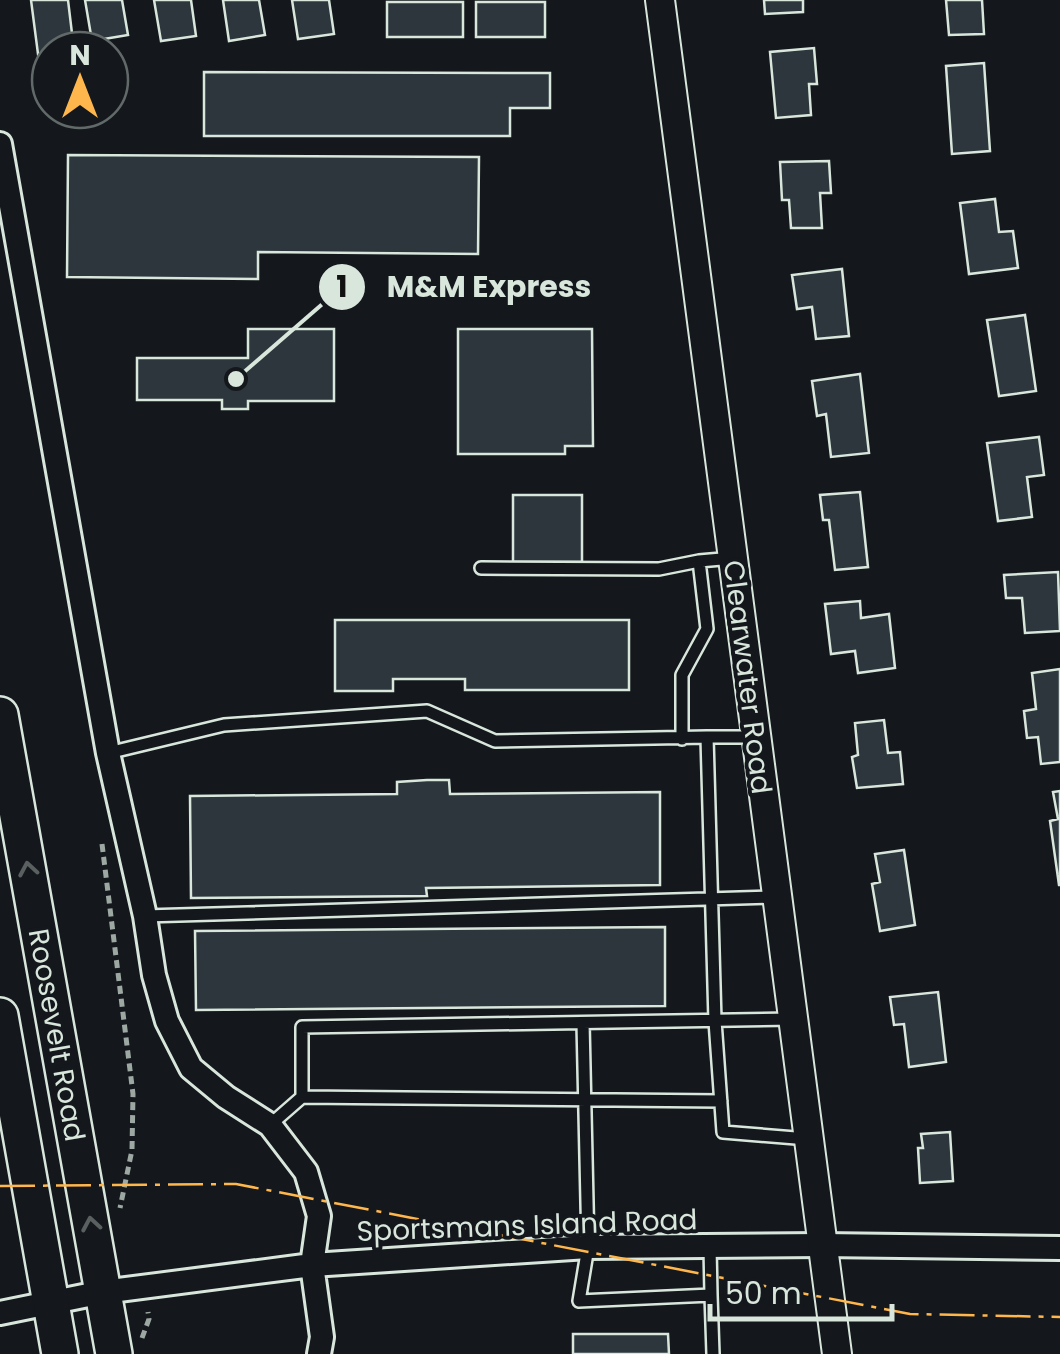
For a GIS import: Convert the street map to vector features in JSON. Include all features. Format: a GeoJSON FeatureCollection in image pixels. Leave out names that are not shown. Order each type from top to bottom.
{"type":"FeatureCollection","features":[{"type":"Feature","properties":{"kind":"main road","name":"Roosevelt Road"},"geometry":{"type":"LineString","coordinates":[[0,715],[114,1354]]}},
{"type":"Feature","properties":{"kind":"main road","name":"Roosevelt Road"},"geometry":{"type":"LineString","coordinates":[[0,1016],[60,1354]]}},
{"type":"Feature","properties":{"kind":"street","name":"Clearwater Road"},"geometry":{"type":"LineString","coordinates":[[660,0],[837,1354]]}},
{"type":"Feature","properties":{"kind":"street"},"geometry":{"type":"LineString","coordinates":[[0,144],[108,754],[145,916],[154,976],[167,1022],[191,1068],[226,1097],[270,1125],[306,1172],[319,1216],[312,1266],[322,1336],[318,1354]]}},
{"type":"Feature","properties":{"kind":"street","name":"Sportsmans Island Road"},"geometry":{"type":"LineString","coordinates":[[0,1312],[103,1292],[312,1266],[588,1247],[1060,1248]]}},
{"type":"Feature","properties":{"kind":"lane"},"geometry":{"type":"LineString","coordinates":[[481,568],[660,569],[733,558]]}},
{"type":"Feature","properties":{"kind":"lane"},"geometry":{"type":"LineString","coordinates":[[682,739],[682,674],[707,630],[699,561]]}},
{"type":"Feature","properties":{"kind":"lane"},"geometry":{"type":"LineString","coordinates":[[108,754],[224,725],[427,711],[496,741],[756,737]]}},
{"type":"Feature","properties":{"kind":"lane"},"geometry":{"type":"LineString","coordinates":[[708,737],[716,1022],[724,1132],[809,1139]]}},
{"type":"Feature","properties":{"kind":"lane"},"geometry":{"type":"LineString","coordinates":[[145,916],[777,896]]}},
{"type":"Feature","properties":{"kind":"lane"},"geometry":{"type":"LineString","coordinates":[[302,1097],[302,1027],[793,1019]]}},
{"type":"Feature","properties":{"kind":"lane"},"geometry":{"type":"LineString","coordinates":[[582,1023],[588,1247],[579,1301],[711,1295]]}},
{"type":"Feature","properties":{"kind":"lane"},"geometry":{"type":"LineString","coordinates":[[270,1125],[302,1097],[721,1101]]}},
{"type":"Feature","properties":{"kind":"lane"},"geometry":{"type":"LineString","coordinates":[[710,1248],[713,1354]]}},
{"type":"Feature","properties":{"kind":"path"},"geometry":{"type":"LineString","coordinates":[[100,830],[133,1094],[132,1150],[120,1208]]}},
{"type":"Feature","properties":{"kind":"path"},"geometry":{"type":"LineString","coordinates":[[145,1354],[141,1338],[148,1312]]}},
{"type":"Feature","properties":{"kind":"building"},"geometry":{"type":"Polygon","coordinates":[[[31,0],[68,0],[72,30],[35,30],[31,0]]]}},
{"type":"Feature","properties":{"kind":"building"},"geometry":{"type":"Polygon","coordinates":[[[85,0],[122,0],[127,30],[90,30],[85,0]]]}},
{"type":"Feature","properties":{"kind":"building"},"geometry":{"type":"Polygon","coordinates":[[[154,0],[191,0],[196,36],[161,41],[154,0]]]}},
{"type":"Feature","properties":{"kind":"building"},"geometry":{"type":"Polygon","coordinates":[[[223,0],[259,0],[265,35],[229,41],[223,0]]]}},
{"type":"Feature","properties":{"kind":"building"},"geometry":{"type":"Polygon","coordinates":[[[292,0],[329,0],[334,34],[298,39],[292,0]]]}},
{"type":"Feature","properties":{"kind":"building"},"geometry":{"type":"Polygon","coordinates":[[[764,0],[803,0],[803,12],[765,14],[764,0]]]}},
{"type":"Feature","properties":{"kind":"building"},"geometry":{"type":"Polygon","coordinates":[[[946,0],[982,0],[984,34],[949,35],[946,0]]]}},
{"type":"Feature","properties":{"kind":"building"},"geometry":{"type":"Polygon","coordinates":[[[387,2],[463,2],[463,37],[387,37],[387,2]]]}},
{"type":"Feature","properties":{"kind":"building"},"geometry":{"type":"Polygon","coordinates":[[[476,2],[545,2],[545,37],[476,37],[476,2]]]}},
{"type":"Feature","properties":{"kind":"building"},"geometry":{"type":"Polygon","coordinates":[[[814,48],[817,84],[809,84],[811,115],[776,118],[770,52],[814,48]]]}},
{"type":"Feature","properties":{"kind":"building"},"geometry":{"type":"Polygon","coordinates":[[[984,63],[990,151],[952,154],[946,66],[984,63]]]}},
{"type":"Feature","properties":{"kind":"building"},"geometry":{"type":"Polygon","coordinates":[[[204,72],[550,73],[550,108],[510,108],[510,136],[204,136],[204,72]]]}},
{"type":"Feature","properties":{"kind":"building"},"geometry":{"type":"Polygon","coordinates":[[[68,155],[479,157],[478,254],[258,252],[258,279],[67,277],[68,155]]]}},
{"type":"Feature","properties":{"kind":"building"},"geometry":{"type":"Polygon","coordinates":[[[829,161],[831,193],[820,193],[822,228],[791,228],[789,200],[782,200],[780,162],[829,161]]]}},
{"type":"Feature","properties":{"kind":"building"},"geometry":{"type":"Polygon","coordinates":[[[995,199],[999,232],[1013,231],[1018,268],[969,274],[960,203],[995,199]]]}},
{"type":"Feature","properties":{"kind":"building"},"geometry":{"type":"Polygon","coordinates":[[[842,269],[849,336],[816,339],[812,307],[797,309],[792,275],[842,269]]]}},
{"type":"Feature","properties":{"kind":"building"},"geometry":{"type":"Polygon","coordinates":[[[1025,315],[1036,391],[999,396],[987,320],[1025,315]]]}},
{"type":"Feature","properties":{"kind":"building"},"geometry":{"type":"Polygon","coordinates":[[[248,329],[334,329],[334,401],[248,401],[248,409],[222,409],[222,400],[137,400],[137,358],[248,358],[248,329]]]}},
{"type":"Feature","properties":{"kind":"building"},"geometry":{"type":"Polygon","coordinates":[[[458,329],[592,329],[593,446],[565,446],[565,454],[458,454],[458,329]]]}},
{"type":"Feature","properties":{"kind":"building"},"geometry":{"type":"Polygon","coordinates":[[[860,374],[869,453],[831,457],[826,414],[817,416],[812,381],[860,374]]]}},
{"type":"Feature","properties":{"kind":"building"},"geometry":{"type":"Polygon","coordinates":[[[1039,437],[1044,475],[1027,477],[1032,517],[998,521],[987,443],[1039,437]]]}},
{"type":"Feature","properties":{"kind":"building"},"geometry":{"type":"Polygon","coordinates":[[[860,492],[868,567],[835,570],[829,520],[823,520],[820,495],[860,492]]]}},
{"type":"Feature","properties":{"kind":"building"},"geometry":{"type":"Polygon","coordinates":[[[513,495],[582,495],[582,562],[513,562],[513,495]]]}},
{"type":"Feature","properties":{"kind":"building"},"geometry":{"type":"Polygon","coordinates":[[[1058,572],[1060,631],[1025,633],[1022,598],[1006,598],[1004,575],[1058,572]]]}},
{"type":"Feature","properties":{"kind":"building"},"geometry":{"type":"Polygon","coordinates":[[[860,601],[861,618],[889,614],[895,668],[858,673],[855,651],[831,654],[825,604],[860,601]]]}},
{"type":"Feature","properties":{"kind":"building"},"geometry":{"type":"Polygon","coordinates":[[[335,620],[629,620],[629,690],[465,690],[465,679],[393,679],[393,691],[335,691],[335,620]]]}},
{"type":"Feature","properties":{"kind":"building"},"geometry":{"type":"Polygon","coordinates":[[[1060,669],[1060,762],[1041,764],[1038,737],[1027,738],[1024,711],[1036,709],[1032,673],[1060,669]]]}},
{"type":"Feature","properties":{"kind":"building"},"geometry":{"type":"Polygon","coordinates":[[[884,720],[888,753],[900,752],[903,784],[857,788],[852,757],[858,755],[855,723],[884,720]]]}},
{"type":"Feature","properties":{"kind":"building"},"geometry":{"type":"Polygon","coordinates":[[[449,780],[450,794],[660,792],[660,885],[426,888],[427,896],[191,898],[190,796],[397,794],[397,782],[449,780]]]}},
{"type":"Feature","properties":{"kind":"building"},"geometry":{"type":"Polygon","coordinates":[[[1060,791],[1059,885],[1050,821],[1058,819],[1053,792],[1060,791]]]}},
{"type":"Feature","properties":{"kind":"building"},"geometry":{"type":"Polygon","coordinates":[[[904,850],[915,925],[880,931],[872,884],[880,882],[875,854],[904,850]]]}},
{"type":"Feature","properties":{"kind":"building"},"geometry":{"type":"Polygon","coordinates":[[[665,927],[665,1006],[196,1010],[195,931],[665,927]]]}},
{"type":"Feature","properties":{"kind":"building"},"geometry":{"type":"Polygon","coordinates":[[[938,992],[946,1062],[909,1067],[904,1024],[894,1025],[890,997],[938,992]]]}},
{"type":"Feature","properties":{"kind":"building"},"geometry":{"type":"Polygon","coordinates":[[[950,1132],[953,1181],[920,1183],[921,1134],[950,1132]]]}},
{"type":"Feature","properties":{"kind":"building"},"geometry":{"type":"Polygon","coordinates":[[[573,1334],[668,1334],[669,1354],[573,1354],[573,1334]]]}},
{"type":"Feature","properties":{"kind":"power"},"geometry":{"type":"LineString","coordinates":[[0,1186],[236,1184],[910,1314],[1060,1317]]}},
{"type":"Feature","properties":{"kind":"place","name":"M&M Express"},"geometry":{"type":"Point","coordinates":[236,379]}}]}
